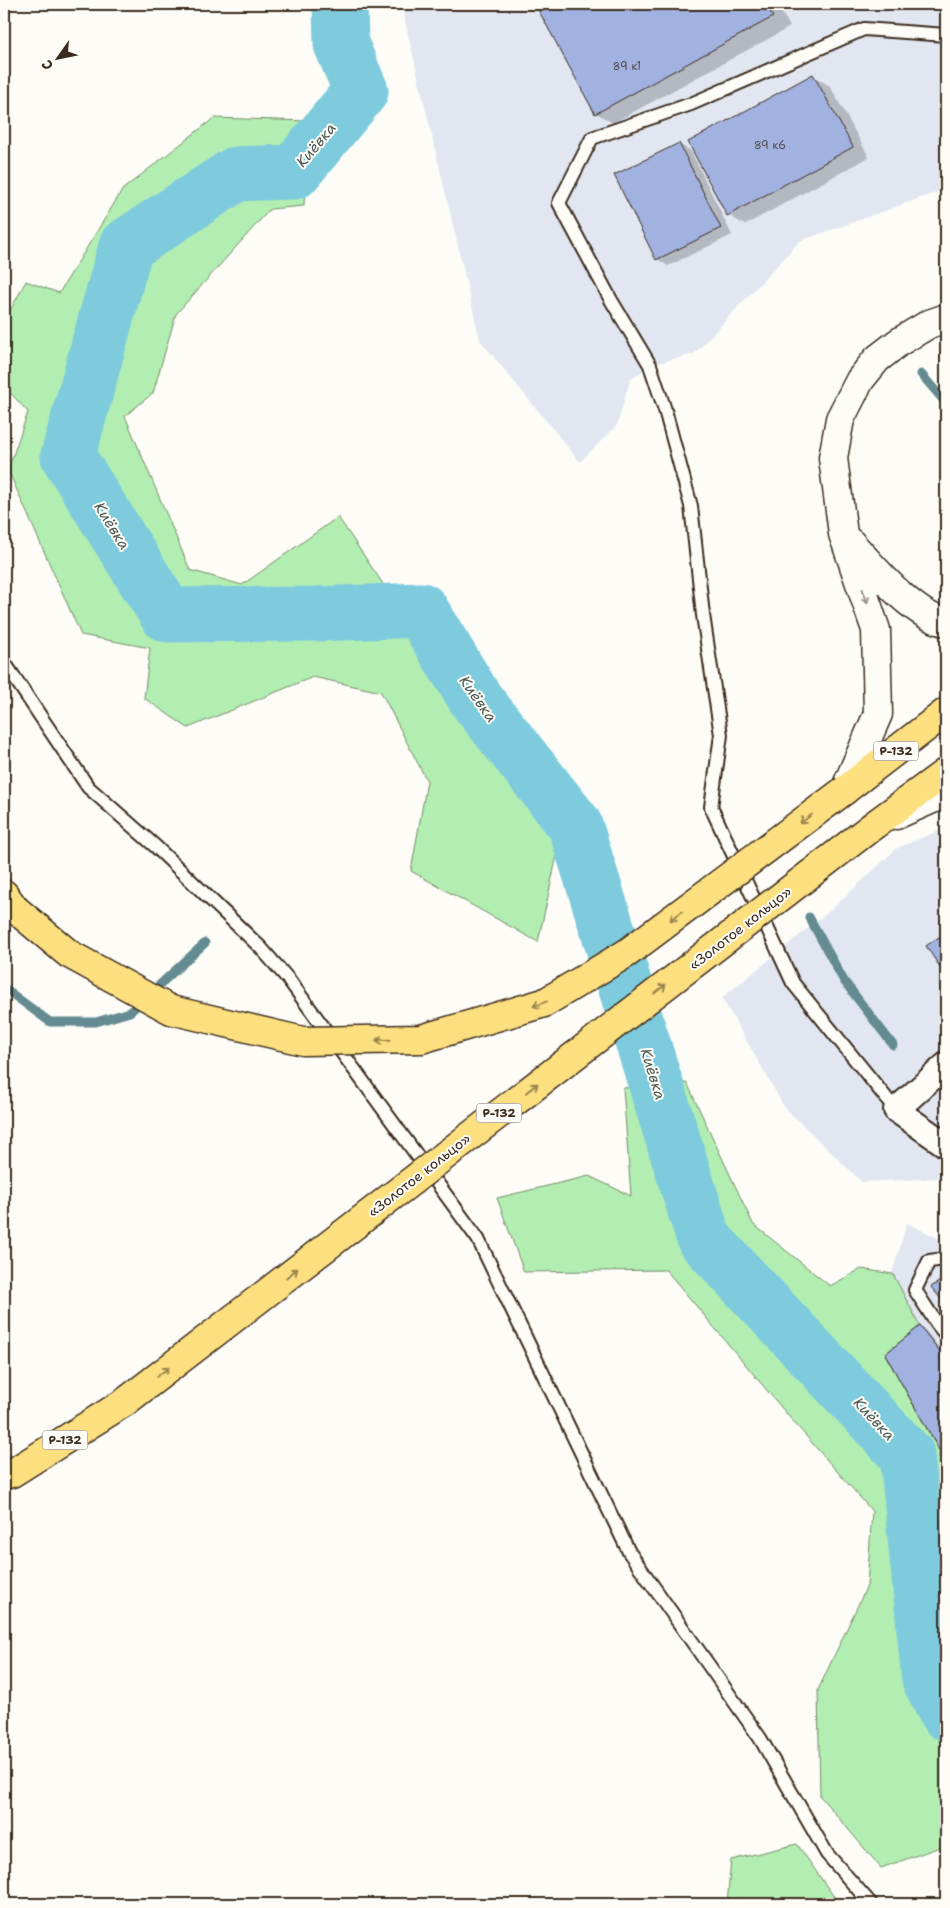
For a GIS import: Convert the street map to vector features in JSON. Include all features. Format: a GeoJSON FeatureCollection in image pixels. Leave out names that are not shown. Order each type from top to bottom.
{"type":"FeatureCollection","features":[{"type":"Feature","properties":{"kind":"highway","name":"Р-132"},"geometry":{"type":"LineString","coordinates":[[9,902],[69,954],[170,1010],[303,1041],[421,1039],[544,1003],[627,953],[946,712]]}},
{"type":"Feature","properties":{"kind":"highway","name":"«Золотое кольцо»"},"geometry":{"type":"LineString","coordinates":[[4,1475],[12,1473],[125,1402],[874,825],[946,772]]}},
{"type":"Feature","properties":{"kind":"main road"},"geometry":{"type":"LineString","coordinates":[[845,790],[878,714],[876,630],[843,534],[833,458],[840,418],[860,380],[877,359],[899,342],[929,324],[946,318]]}},
{"type":"Feature","properties":{"kind":"main road"},"geometry":{"type":"LineString","coordinates":[[843,534],[897,593],[936,621],[946,622]]}},
{"type":"Feature","properties":{"kind":"main road"},"geometry":{"type":"LineString","coordinates":[[874,825],[946,793]]}},
{"type":"Feature","properties":{"kind":"street"},"geometry":{"type":"LineString","coordinates":[[946,1065],[896,1110],[946,1145]]}},
{"type":"Feature","properties":{"kind":"lane"},"geometry":{"type":"LineString","coordinates":[[896,1110],[793,983],[711,807],[721,735],[703,616],[691,506],[665,410],[650,366],[611,300],[559,203],[592,138],[691,104],[864,29],[946,36]]}},
{"type":"Feature","properties":{"kind":"lane"},"geometry":{"type":"LineString","coordinates":[[4,662],[88,787],[156,846],[262,948],[290,980],[478,1239],[629,1552],[760,1738],[827,1854],[871,1904]]}},
{"type":"Feature","properties":{"kind":"lane"},"geometry":{"type":"LineString","coordinates":[[946,1259],[930,1261],[915,1290],[946,1335]]}},
{"type":"Feature","properties":{"kind":"shaded area"},"geometry":{"type":"Polygon","coordinates":[[[401,4],[946,4],[946,189],[800,241],[694,354],[650,365],[630,380],[617,425],[580,462],[480,340],[401,4]]]}},
{"type":"Feature","properties":{"kind":"shaded area"},"geometry":{"type":"Polygon","coordinates":[[[946,828],[946,1182],[939,1178],[862,1182],[785,1108],[722,998],[832,909],[897,848],[946,828]]]}},
{"type":"Feature","properties":{"kind":"shaded area"},"geometry":{"type":"Polygon","coordinates":[[[907,1223],[946,1242],[946,1563],[939,1450],[874,1335],[907,1223]]]}},
{"type":"Feature","properties":{"kind":"green space"},"geometry":{"type":"Polygon","coordinates":[[[214,118],[308,121],[304,206],[270,209],[176,314],[153,393],[125,416],[190,570],[242,585],[338,517],[559,846],[538,942],[411,871],[427,781],[381,692],[313,677],[188,728],[144,698],[150,648],[81,635],[8,470],[28,412],[4,386],[4,322],[26,281],[59,293],[123,189],[214,118]]]}},
{"type":"Feature","properties":{"kind":"green space"},"geometry":{"type":"Polygon","coordinates":[[[687,1083],[753,1224],[830,1286],[861,1269],[893,1274],[920,1326],[885,1354],[939,1450],[946,1563],[946,1848],[943,1846],[881,1868],[820,1796],[818,1690],[867,1586],[872,1511],[791,1419],[666,1270],[524,1272],[497,1198],[589,1176],[631,1196],[623,1088],[687,1083]]]}},
{"type":"Feature","properties":{"kind":"green space"},"geometry":{"type":"Polygon","coordinates":[[[797,1844],[839,1904],[727,1904],[731,1860],[797,1844]]]}},
{"type":"Feature","properties":{"kind":"building"},"geometry":{"type":"Polygon","coordinates":[[[535,4],[766,4],[773,17],[595,114],[535,4]]]}},
{"type":"Feature","properties":{"kind":"building"},"geometry":{"type":"Polygon","coordinates":[[[813,74],[853,147],[727,216],[688,142],[813,74]]]}},
{"type":"Feature","properties":{"kind":"building"},"geometry":{"type":"Polygon","coordinates":[[[679,143],[721,228],[656,260],[614,175],[679,143]]]}},
{"type":"Feature","properties":{"kind":"building"},"geometry":{"type":"Polygon","coordinates":[[[946,932],[946,967],[942,970],[926,946],[946,932]]]}},
{"type":"Feature","properties":{"kind":"building"},"geometry":{"type":"Polygon","coordinates":[[[946,1277],[946,1305],[931,1287],[946,1277]]]}},
{"type":"Feature","properties":{"kind":"building"},"geometry":{"type":"Polygon","coordinates":[[[920,1326],[946,1359],[946,1457],[939,1450],[885,1354],[920,1326]]]}},
{"type":"Feature","properties":{"kind":"waterway","name":"Киёвка"},"geometry":{"type":"LineString","coordinates":[[340,4],[341,44],[361,91],[294,172],[236,174],[126,246],[68,456],[167,615],[314,614],[421,610],[476,700],[575,825],[704,1239],[907,1455],[929,1679],[946,1713]]}},
{"type":"Feature","properties":{"kind":"waterway"},"geometry":{"type":"LineString","coordinates":[[921,374],[946,403]]}},
{"type":"Feature","properties":{"kind":"waterway"},"geometry":{"type":"LineString","coordinates":[[809,917],[844,981],[893,1045]]}},
{"type":"Feature","properties":{"kind":"waterway"},"geometry":{"type":"LineString","coordinates":[[4,988],[50,1022],[96,1022],[130,1012],[205,943]]}}]}
